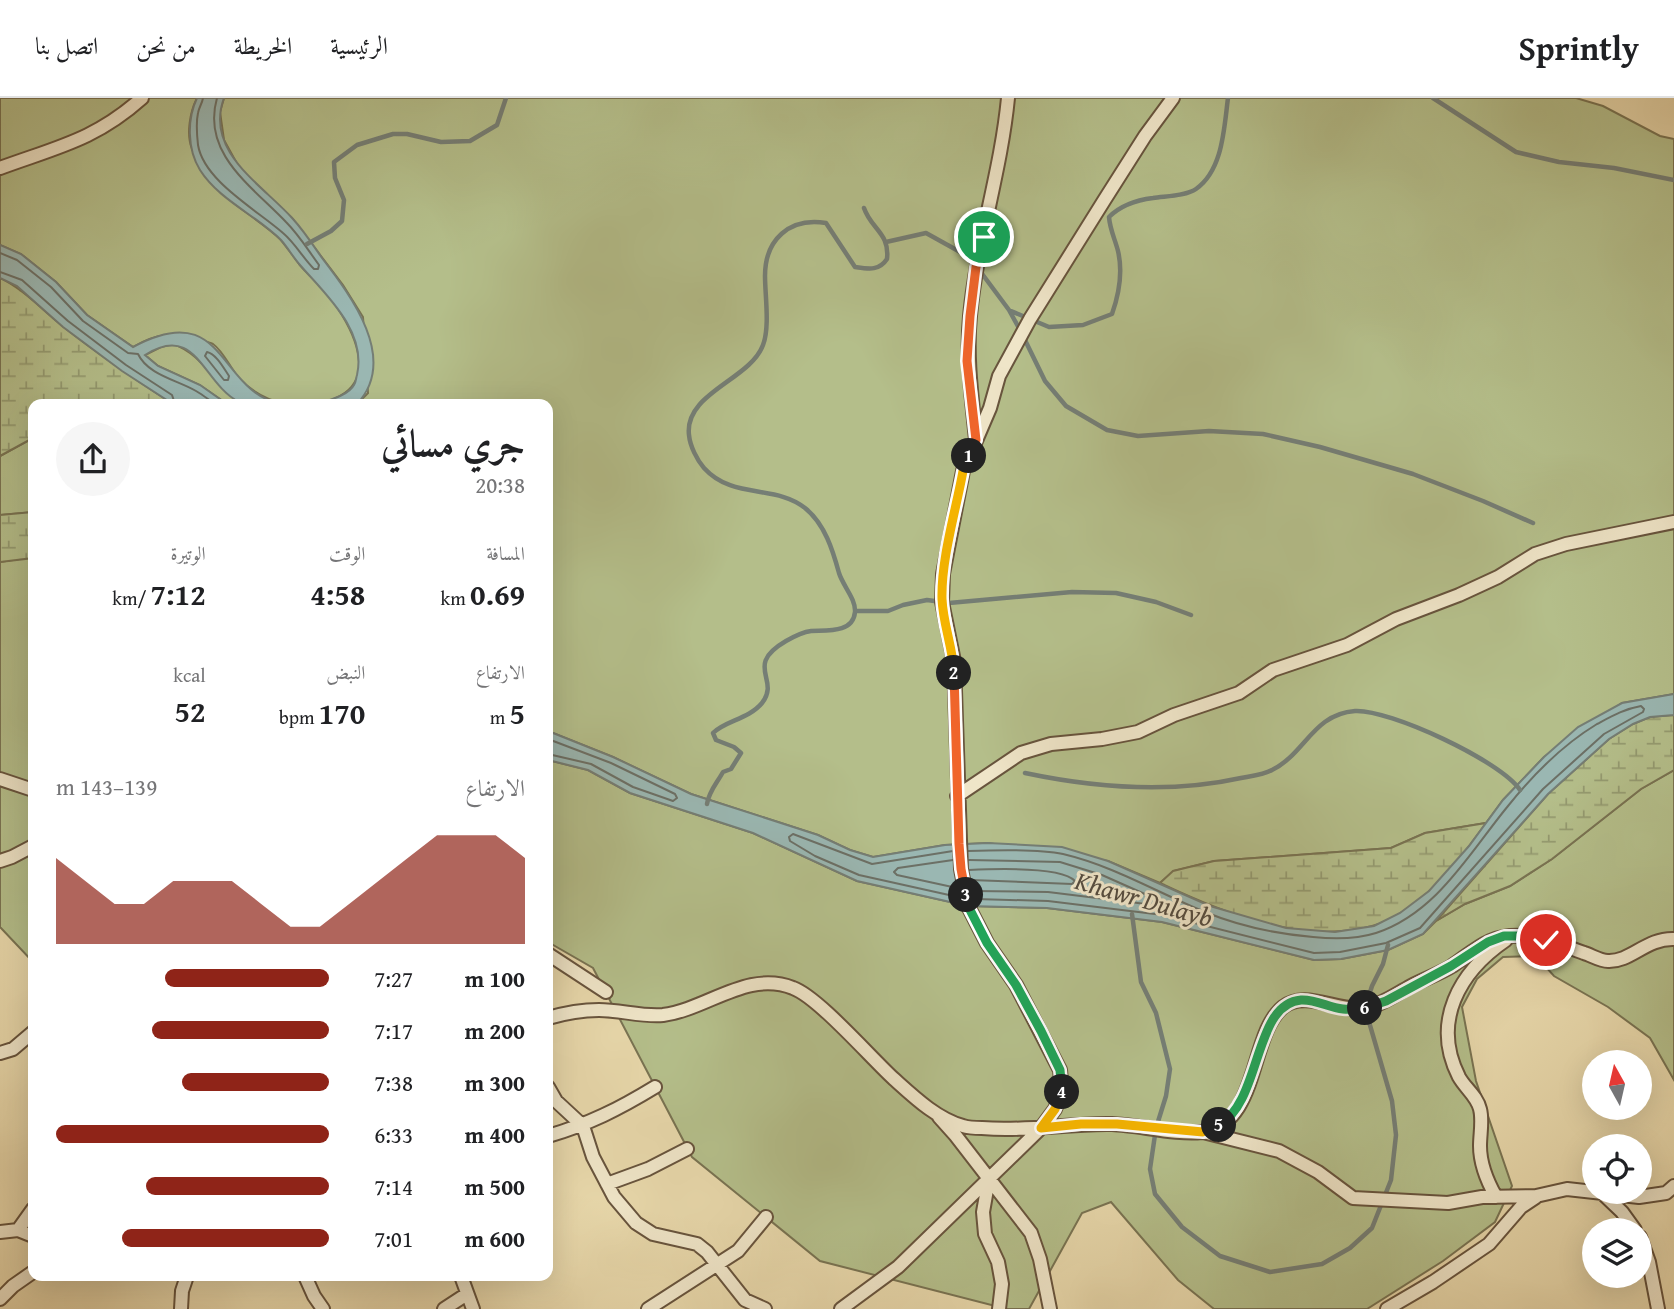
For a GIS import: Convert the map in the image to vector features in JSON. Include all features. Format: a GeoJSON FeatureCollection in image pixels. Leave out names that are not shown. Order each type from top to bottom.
{"type":"FeatureCollection","features":[{"type":"Feature","properties":{"kind":"street"},"geometry":{"type":"LineString","coordinates":[[118,118],[127,98]]}},
{"type":"Feature","properties":{"kind":"street"},"geometry":{"type":"LineString","coordinates":[[0,168],[63,147],[98,131],[142,98]]}},
{"type":"Feature","properties":{"kind":"street"},"geometry":{"type":"LineString","coordinates":[[976,440],[967,361],[970,316],[976,267],[1005,128],[1008,98]]}},
{"type":"Feature","properties":{"kind":"street"},"geometry":{"type":"LineString","coordinates":[[841,1309],[898,1267],[1041,1128],[1055,1109],[1062,1092],[1060,1070],[1016,985],[987,943],[968,906],[961,869],[954,661],[942,602],[942,582],[963,471],[990,408],[999,376],[1030,319],[1132,157],[1174,98]]}},
{"type":"Feature","properties":{"kind":"street"},"geometry":{"type":"LineString","coordinates":[[957,796],[1021,753],[1051,744],[1138,732],[1174,715],[1239,693],[1273,670],[1347,645],[1396,620],[1460,595],[1499,577],[1535,554],[1566,544],[1674,522]]}},
{"type":"Feature","properties":{"kind":"street"},"geometry":{"type":"LineString","coordinates":[[0,779],[28,788]]}},
{"type":"Feature","properties":{"kind":"street"},"geometry":{"type":"LineString","coordinates":[[0,861],[28,849]]}},
{"type":"Feature","properties":{"kind":"street"},"geometry":{"type":"LineString","coordinates":[[1203,1132],[1223,1123],[1237,1110],[1251,1081],[1272,1018],[1286,1005],[1300,1000],[1342,1009],[1365,1008],[1386,1001],[1451,966],[1488,942],[1512,936],[1546,940],[1607,961],[1625,958],[1646,945],[1663,939],[1674,939]]}},
{"type":"Feature","properties":{"kind":"street"},"geometry":{"type":"LineString","coordinates":[[1496,1197],[1486,1178],[1480,1150],[1480,1108],[1460,1080],[1452,1059],[1447,1033],[1452,1005],[1463,981],[1487,954],[1512,936]]}},
{"type":"Feature","properties":{"kind":"street"},"geometry":{"type":"LineString","coordinates":[[553,957],[606,992]]}},
{"type":"Feature","properties":{"kind":"street"},"geometry":{"type":"LineString","coordinates":[[553,1017],[599,1010],[661,1015],[695,1008],[752,984],[774,983],[796,988],[956,1136],[1031,1233],[1040,1259],[1049,1309]]}},
{"type":"Feature","properties":{"kind":"street"},"geometry":{"type":"LineString","coordinates":[[0,1054],[13,1049],[28,1036]]}},
{"type":"Feature","properties":{"kind":"street"},"geometry":{"type":"LineString","coordinates":[[553,1135],[583,1126],[616,1111],[655,1087]]}},
{"type":"Feature","properties":{"kind":"street"},"geometry":{"type":"LineString","coordinates":[[553,1096],[583,1126],[593,1157],[614,1197],[636,1223],[653,1234],[697,1244],[745,1300],[765,1309]]}},
{"type":"Feature","properties":{"kind":"street"},"geometry":{"type":"LineString","coordinates":[[933,1112],[963,1126],[1001,1130],[1117,1124],[1203,1132],[1279,1151],[1318,1172],[1353,1198],[1448,1203],[1496,1197],[1536,1196],[1567,1189],[1582,1191]]}},
{"type":"Feature","properties":{"kind":"street"},"geometry":{"type":"LineString","coordinates":[[607,1184],[648,1169],[687,1149]]}},
{"type":"Feature","properties":{"kind":"street"},"geometry":{"type":"LineString","coordinates":[[989,1178],[983,1212],[985,1234],[998,1262],[1002,1284],[999,1309]]}},
{"type":"Feature","properties":{"kind":"street"},"geometry":{"type":"LineString","coordinates":[[1652,1195],[1665,1193],[1674,1186]]}},
{"type":"Feature","properties":{"kind":"street"},"geometry":{"type":"LineString","coordinates":[[1387,1309],[1489,1244],[1521,1207],[1536,1196]]}},
{"type":"Feature","properties":{"kind":"street"},"geometry":{"type":"LineString","coordinates":[[1613,1204],[1626,1218]]}},
{"type":"Feature","properties":{"kind":"street"},"geometry":{"type":"LineString","coordinates":[[18,1230],[28,1216]]}},
{"type":"Feature","properties":{"kind":"street"},"geometry":{"type":"LineString","coordinates":[[648,1309],[738,1251],[766,1217]]}},
{"type":"Feature","properties":{"kind":"street"},"geometry":{"type":"LineString","coordinates":[[0,1232],[18,1230],[28,1234]]}},
{"type":"Feature","properties":{"kind":"street"},"geometry":{"type":"LineString","coordinates":[[0,1299],[28,1276]]}},
{"type":"Feature","properties":{"kind":"street"},"geometry":{"type":"LineString","coordinates":[[1652,1278],[1658,1309]]}},
{"type":"Feature","properties":{"kind":"street"},"geometry":{"type":"LineString","coordinates":[[181,1309],[185,1281]]}},
{"type":"Feature","properties":{"kind":"street"},"geometry":{"type":"LineString","coordinates":[[307,1281],[323,1309]]}},
{"type":"Feature","properties":{"kind":"street"},"geometry":{"type":"LineString","coordinates":[[463,1281],[473,1309]]}},
{"type":"Feature","properties":{"kind":"street"},"geometry":{"type":"LineString","coordinates":[[444,1309],[467,1294]]}},
{"type":"Feature","properties":{"kind":"green space"},"geometry":{"type":"Polygon","coordinates":[[[0,98],[197,98],[189,130],[190,143],[197,159],[222,193],[280,239],[325,291],[351,333],[359,361],[358,375],[352,386],[334,399],[269,399],[239,378],[217,347],[211,343],[165,335],[133,347],[87,315],[56,282],[21,254],[0,245],[0,98]]]}},
{"type":"Feature","properties":{"kind":"green space"},"geometry":{"type":"Polygon","coordinates":[[[224,98],[1576,98],[1603,106],[1660,136],[1674,139],[1674,694],[1622,703],[1544,757],[1503,800],[1486,823],[1425,833],[1391,848],[1214,861],[1174,871],[1160,883],[1108,861],[988,843],[945,845],[873,857],[818,835],[691,794],[613,757],[553,733],[553,399],[362,399],[368,393],[363,317],[343,285],[292,218],[240,169],[224,140],[220,112],[224,98]]]}},
{"type":"Feature","properties":{"kind":"green space"},"geometry":{"type":"Polygon","coordinates":[[[0,278],[26,295],[91,348],[165,399],[28,399],[28,441],[0,456],[0,278]]]}},
{"type":"Feature","properties":{"kind":"green space"},"geometry":{"type":"Polygon","coordinates":[[[173,344],[192,355],[236,399],[220,399],[200,385],[158,366],[145,355],[173,344]]]}},
{"type":"Feature","properties":{"kind":"green space"},"geometry":{"type":"Polygon","coordinates":[[[28,441],[28,512],[0,515],[0,456],[28,441]]]}},
{"type":"Feature","properties":{"kind":"green space"},"geometry":{"type":"Polygon","coordinates":[[[28,512],[28,559],[0,562],[0,515],[28,512]]]}},
{"type":"Feature","properties":{"kind":"green space"},"geometry":{"type":"Polygon","coordinates":[[[28,558],[28,957],[0,927],[0,562],[28,558]]]}},
{"type":"Feature","properties":{"kind":"green space"},"geometry":{"type":"Polygon","coordinates":[[[1674,715],[1674,770],[1641,789],[1552,859],[1510,886],[1465,904],[1436,921],[1548,794],[1609,739],[1650,717],[1674,715]]]}},
{"type":"Feature","properties":{"kind":"green space"},"geometry":{"type":"Polygon","coordinates":[[[553,761],[588,770],[630,793],[753,833],[857,881],[968,906],[1047,908],[1162,922],[1314,960],[1341,959],[1388,950],[1423,934],[1436,921],[1465,904],[1510,886],[1552,859],[1641,789],[1674,770],[1674,1080],[1650,1038],[1608,1007],[1554,976],[1536,956],[1503,957],[1477,979],[1462,1007],[1476,1081],[1512,1186],[1495,1222],[1443,1261],[1367,1309],[1214,1309],[1178,1280],[1111,1202],[1082,1213],[1029,1309],[1007,1309],[820,1261],[692,1157],[593,968],[553,945],[553,761]]]}},
{"type":"Feature","properties":{"kind":"green space"},"geometry":{"type":"Polygon","coordinates":[[[1486,823],[1444,877],[1415,903],[1387,921],[1345,931],[1318,932],[1263,923],[1210,905],[1160,883],[1173,871],[1214,861],[1391,848],[1425,833],[1486,823]]]}},
{"type":"Feature","properties":{"kind":"water"},"geometry":{"type":"Polygon","coordinates":[[[197,98],[224,98],[220,117],[222,135],[229,151],[253,180],[301,228],[357,309],[372,348],[373,368],[369,386],[360,399],[331,399],[351,389],[357,375],[356,343],[342,315],[281,240],[227,199],[200,170],[193,153],[190,134],[197,98]]]}},
{"type":"Feature","properties":{"kind":"water"},"geometry":{"type":"Polygon","coordinates":[[[0,245],[21,254],[56,282],[87,315],[133,347],[164,334],[187,333],[204,340],[245,383],[269,399],[235,399],[226,393],[198,359],[188,350],[176,346],[162,347],[145,355],[158,366],[200,385],[220,399],[165,399],[63,327],[17,286],[0,278],[0,245]]]}},
{"type":"Feature","properties":{"kind":"water","name":"Khawr Dulayb"},"geometry":{"type":"Polygon","coordinates":[[[1674,694],[1674,715],[1650,717],[1609,739],[1548,794],[1423,934],[1388,950],[1341,959],[1314,960],[1162,922],[1047,908],[968,906],[857,881],[753,833],[630,793],[588,770],[553,761],[553,733],[613,757],[691,794],[818,835],[873,857],[945,845],[988,843],[1062,847],[1108,861],[1210,906],[1286,928],[1335,932],[1374,926],[1400,913],[1429,891],[1469,846],[1503,800],[1544,757],[1578,727],[1622,703],[1674,694]]]}},
{"type":"Feature","properties":{"kind":"waterway"},"geometry":{"type":"LineString","coordinates":[[307,244],[331,231],[342,221],[344,200],[335,178],[334,162],[357,145],[393,134],[407,134],[441,142],[470,141],[497,125],[506,98]]}},
{"type":"Feature","properties":{"kind":"waterway"},"geometry":{"type":"LineString","coordinates":[[1011,311],[1049,327],[1083,325],[1112,314],[1120,267],[1109,217],[1130,204],[1187,193],[1205,181],[1221,148],[1228,98]]}},
{"type":"Feature","properties":{"kind":"waterway"},"geometry":{"type":"LineString","coordinates":[[1433,98],[1516,152],[1559,162],[1614,168],[1674,180]]}},
{"type":"Feature","properties":{"kind":"waterway"},"geometry":{"type":"LineString","coordinates":[[707,804],[711,791],[723,772],[731,769],[741,753],[716,740],[713,733],[750,713],[762,703],[768,687],[765,665],[773,650],[801,634],[844,627],[853,619],[855,612],[827,538],[812,514],[781,496],[741,488],[715,478],[694,453],[689,435],[690,421],[707,397],[745,368],[763,345],[767,320],[766,263],[769,252],[782,234],[801,224],[826,223],[855,267],[873,268],[884,263],[887,259],[886,243],[864,208]]}},
{"type":"Feature","properties":{"kind":"waterway"},"geometry":{"type":"LineString","coordinates":[[886,242],[926,233],[962,253],[974,265]]}},
{"type":"Feature","properties":{"kind":"waterway"},"geometry":{"type":"LineString","coordinates":[[980,271],[1009,310],[1020,330]]}},
{"type":"Feature","properties":{"kind":"waterway"},"geometry":{"type":"LineString","coordinates":[[1024,338],[1045,381],[1066,406],[1107,430],[1138,436],[1209,431],[1263,434],[1320,447],[1413,474],[1533,523]]}},
{"type":"Feature","properties":{"kind":"waterway"},"geometry":{"type":"LineString","coordinates":[[855,611],[888,611],[927,600],[949,603],[1072,592],[1116,593],[1156,602],[1191,615]]}},
{"type":"Feature","properties":{"kind":"waterway"},"geometry":{"type":"LineString","coordinates":[[1025,773],[1133,787],[1187,786],[1253,776],[1268,772],[1283,763],[1329,719],[1355,711],[1392,718],[1443,739],[1491,765],[1520,790]]}},
{"type":"Feature","properties":{"kind":"waterway","name":"Khawr Dulayb"},"geometry":{"type":"LineString","coordinates":[[1132,914],[1141,982],[1156,1013],[1170,1069],[1166,1096],[1156,1128],[1150,1169],[1155,1194],[1182,1227],[1220,1256],[1270,1272],[1322,1264],[1350,1248],[1372,1228],[1391,1180],[1396,1135],[1392,1101],[1365,1008],[1388,945]]}},
{"type":"Feature","properties":{"kind":"route"},"geometry":{"type":"LineString","coordinates":[[984,237],[976,267],[967,361],[976,440],[963,471],[943,574],[942,602],[954,661],[956,786],[961,869],[968,906],[987,943],[1016,985],[1060,1070],[1062,1092],[1055,1109],[1041,1128],[1117,1124],[1203,1132],[1223,1123],[1237,1110],[1251,1081],[1272,1018],[1286,1005],[1300,1000],[1342,1009],[1365,1008],[1386,1001],[1451,966],[1488,942],[1504,936],[1546,940]]}}]}
